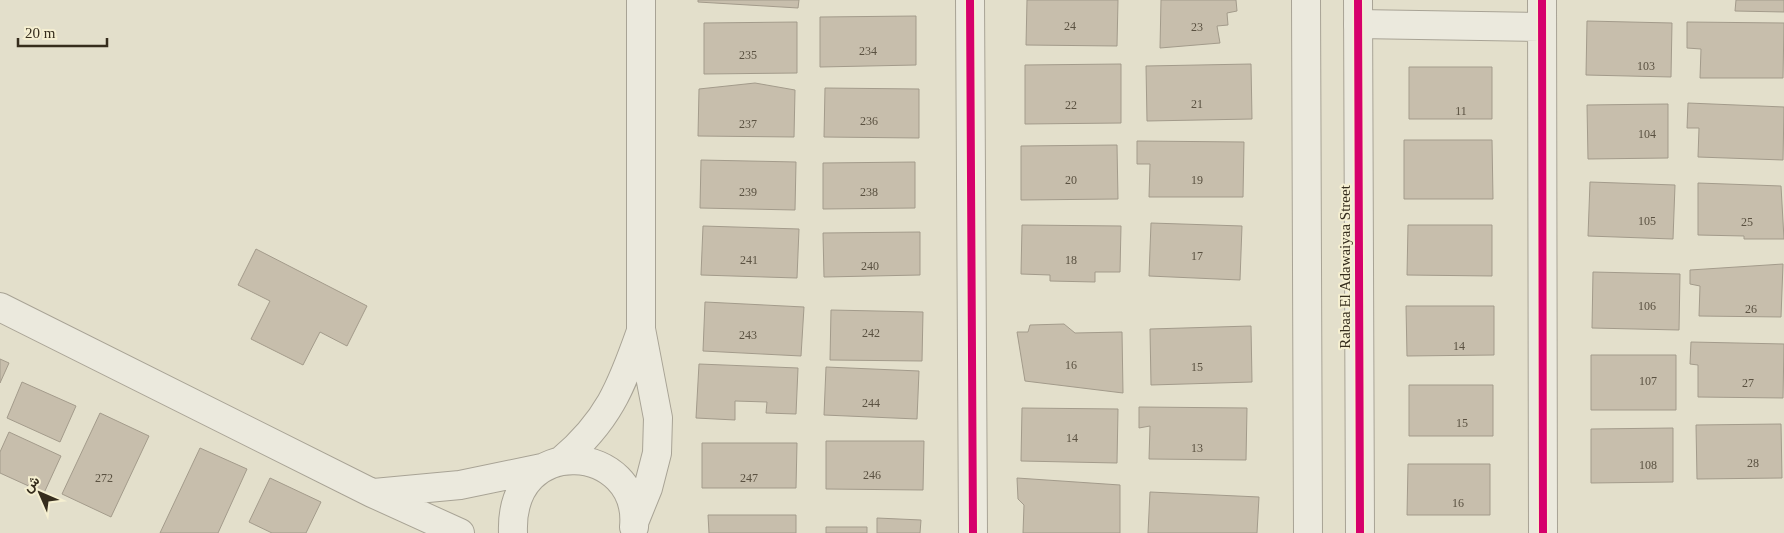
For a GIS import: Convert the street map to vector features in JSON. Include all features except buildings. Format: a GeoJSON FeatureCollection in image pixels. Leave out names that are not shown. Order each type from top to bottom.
{"type":"FeatureCollection","features":[{"type":"Feature","properties":{"kind":"street"},"geometry":{"type":"LineString","coordinates":[[634,529],[648,488],[657,453],[658,418],[641,329],[640,0]]}},
{"type":"Feature","properties":{"kind":"street"},"geometry":{"type":"LineString","coordinates":[[970,0],[973,533]]}},
{"type":"Feature","properties":{"kind":"street"},"geometry":{"type":"LineString","coordinates":[[1306,0],[1308,533]]}},
{"type":"Feature","properties":{"kind":"street"},"geometry":{"type":"LineString","coordinates":[[1542,0],[1543,533]]}},
{"type":"Feature","properties":{"kind":"street"},"geometry":{"type":"LineString","coordinates":[[1358,12],[1542,27]]}},
{"type":"Feature","properties":{"kind":"street","name":"Rabaa El Adawaiyaa Street"},"geometry":{"type":"LineString","coordinates":[[1358,12],[1360,533]]}},
{"type":"Feature","properties":{"kind":"street"},"geometry":{"type":"LineString","coordinates":[[0,307],[372,493],[460,533]]}},
{"type":"Feature","properties":{"kind":"street"},"geometry":{"type":"LineString","coordinates":[[513,533],[513,514],[517,496],[528,480],[581,444],[598,424],[613,402],[624,379],[641,329]]}},
{"type":"Feature","properties":{"kind":"street"},"geometry":{"type":"LineString","coordinates":[[372,493],[460,485],[551,464],[578,460],[596,464],[612,472],[624,486],[632,502],[634,529]]}},
{"type":"Feature","properties":{"kind":"cycle path"},"geometry":{"type":"LineString","coordinates":[[970,0],[973,533]]}},
{"type":"Feature","properties":{"kind":"cycle path"},"geometry":{"type":"LineString","coordinates":[[1358,0],[1360,533]]}},
{"type":"Feature","properties":{"kind":"cycle path"},"geometry":{"type":"LineString","coordinates":[[1542,0],[1543,533]]}}]}
